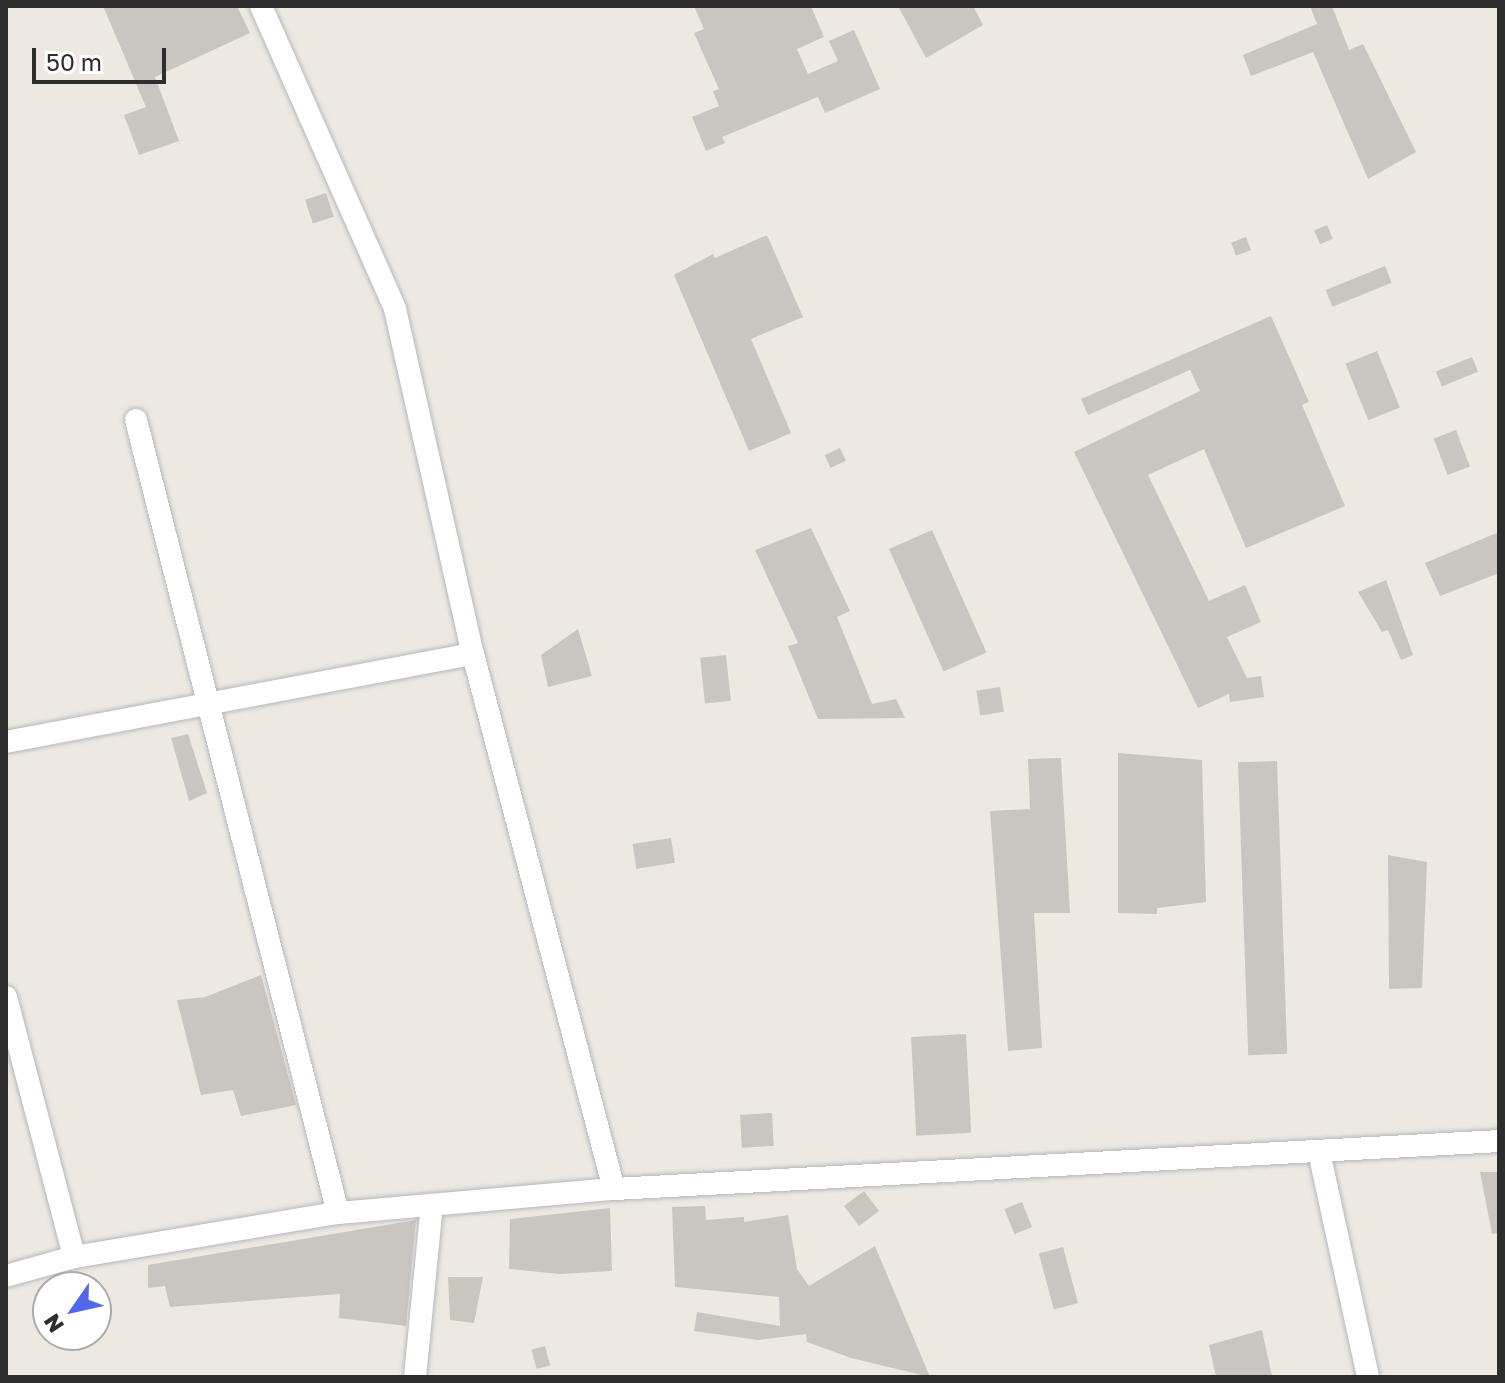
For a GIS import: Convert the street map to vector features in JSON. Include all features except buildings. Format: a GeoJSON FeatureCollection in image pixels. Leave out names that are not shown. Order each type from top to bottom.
{"type":"FeatureCollection","features":[{"type":"Feature","properties":{"kind":"street"},"geometry":{"type":"LineString","coordinates":[[261,6],[395,309],[473,654],[614,1189]]}},
{"type":"Feature","properties":{"kind":"street"},"geometry":{"type":"LineString","coordinates":[[136,420],[338,1213]]}},
{"type":"Feature","properties":{"kind":"street"},"geometry":{"type":"LineString","coordinates":[[6,742],[473,654]]}},
{"type":"Feature","properties":{"kind":"street"},"geometry":{"type":"LineString","coordinates":[[6,997],[74,1257]]}},
{"type":"Feature","properties":{"kind":"street"},"geometry":{"type":"LineString","coordinates":[[6,1276],[74,1257],[338,1213],[614,1189],[1499,1141]]}},
{"type":"Feature","properties":{"kind":"street"},"geometry":{"type":"LineString","coordinates":[[1319,1152],[1368,1377]]}},
{"type":"Feature","properties":{"kind":"street"},"geometry":{"type":"LineString","coordinates":[[415,1377],[432,1205]]}}]}
